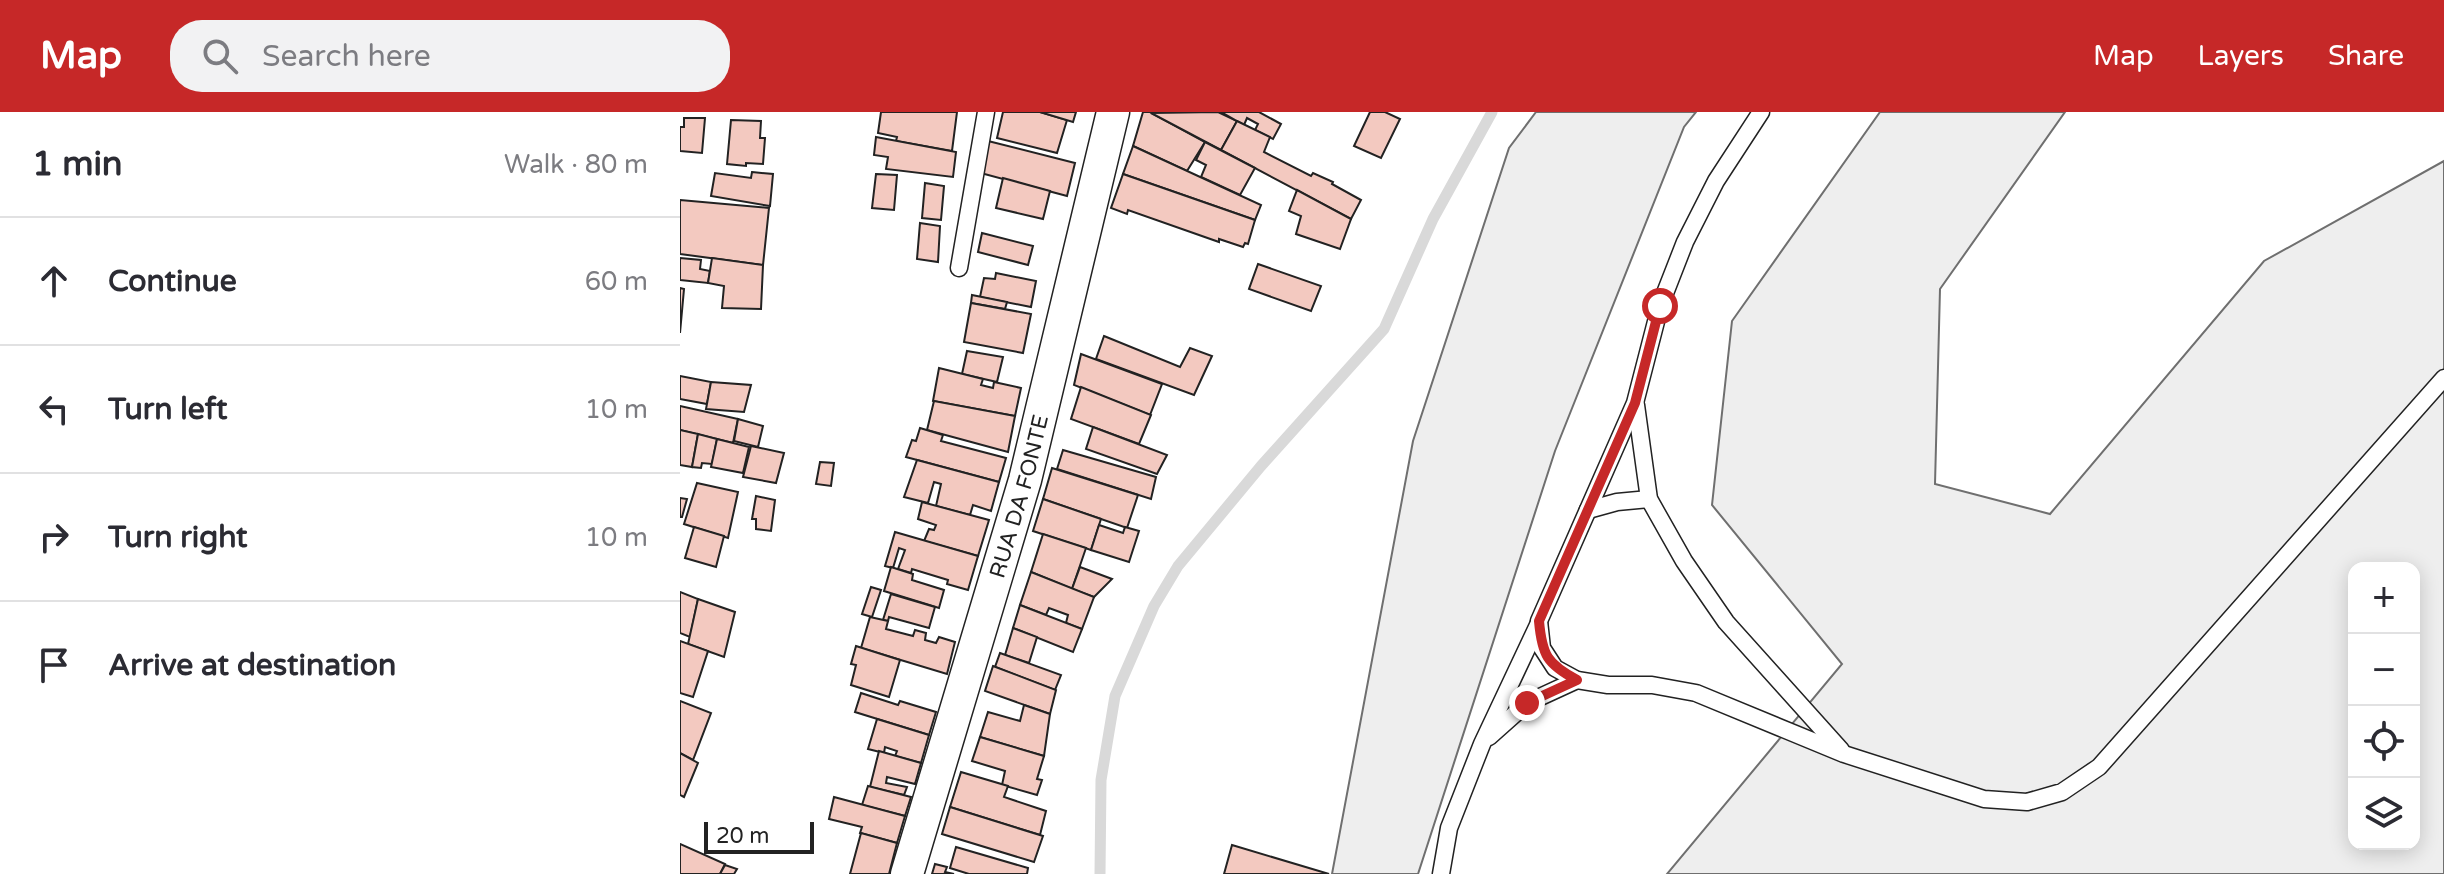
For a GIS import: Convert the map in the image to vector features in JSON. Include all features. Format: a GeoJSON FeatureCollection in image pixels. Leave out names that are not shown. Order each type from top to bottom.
{"type":"FeatureCollection","features":[{"type":"Feature","properties":{"kind":"street","name":"RUA DA FONTE"},"geometry":{"type":"LineString","coordinates":[[907,874],[1025,480],[1113,112]]}},
{"type":"Feature","properties":{"kind":"lane"},"geometry":{"type":"LineString","coordinates":[[959,268],[986,112]]}},
{"type":"Feature","properties":{"kind":"lane"},"geometry":{"type":"LineString","coordinates":[[1441,874],[1449,828],[1482,744],[1635,403],[1660,306],[1685,242],[1716,181],[1761,112]]}},
{"type":"Feature","properties":{"kind":"lane"},"geometry":{"type":"LineString","coordinates":[[1539,621],[1542,648],[1555,668],[1577,680],[1608,685],[1652,685],[1696,693],[1844,754],[1984,799],[2027,802],[2062,792],[2099,767],[2444,378]]}},
{"type":"Feature","properties":{"kind":"lane"},"geometry":{"type":"LineString","coordinates":[[1635,403],[1649,499],[1684,561],[1726,622],[1844,754]]}},
{"type":"Feature","properties":{"kind":"lane"},"geometry":{"type":"LineString","coordinates":[[1588,510],[1617,502],[1649,499]]}},
{"type":"Feature","properties":{"kind":"lane"},"geometry":{"type":"LineString","coordinates":[[1482,744],[1527,703],[1577,680]]}},
{"type":"Feature","properties":{"kind":"shaded area"},"geometry":{"type":"Polygon","coordinates":[[[1536,112],[1696,112],[1684,127],[1555,451],[1418,874],[1332,874],[1413,441],[1509,148],[1536,112]]]}},
{"type":"Feature","properties":{"kind":"shaded area"},"geometry":{"type":"Polygon","coordinates":[[[1880,112],[2065,112],[1940,289],[1935,484],[2050,514],[2264,261],[2444,161],[2444,874],[1667,874],[1842,664],[1712,505],[1732,321],[1880,112]]]}},
{"type":"Feature","properties":{"kind":"building"},"geometry":{"type":"Polygon","coordinates":[[[881,112],[957,112],[952,151],[896,141],[897,137],[878,133],[881,112]]]}},
{"type":"Feature","properties":{"kind":"building"},"geometry":{"type":"Polygon","coordinates":[[[1003,112],[1040,112],[1067,120],[1057,153],[997,138],[1003,112]]]}},
{"type":"Feature","properties":{"kind":"building"},"geometry":{"type":"Polygon","coordinates":[[[1040,112],[1076,112],[1073,122],[1040,112]]]}},
{"type":"Feature","properties":{"kind":"building"},"geometry":{"type":"Polygon","coordinates":[[[1143,112],[1150,112],[1205,142],[1187,171],[1133,146],[1143,112]]]}},
{"type":"Feature","properties":{"kind":"building"},"geometry":{"type":"Polygon","coordinates":[[[1218,112],[1237,121],[1221,150],[1151,113],[1218,112]]]}},
{"type":"Feature","properties":{"kind":"building"},"geometry":{"type":"Polygon","coordinates":[[[1221,112],[1259,112],[1281,124],[1273,139],[1255,130],[1258,124],[1247,118],[1244,125],[1221,112]]]}},
{"type":"Feature","properties":{"kind":"building"},"geometry":{"type":"Polygon","coordinates":[[[1370,112],[1385,112],[1400,119],[1381,158],[1354,146],[1370,112]]]}},
{"type":"Feature","properties":{"kind":"building"},"geometry":{"type":"Polygon","coordinates":[[[684,118],[705,118],[702,153],[680,151],[680,127],[684,127],[684,118]]]}},
{"type":"Feature","properties":{"kind":"building"},"geometry":{"type":"Polygon","coordinates":[[[731,120],[761,121],[760,138],[765,138],[763,164],[727,164],[731,120]]]}},
{"type":"Feature","properties":{"kind":"building"},"geometry":{"type":"Polygon","coordinates":[[[1237,121],[1270,137],[1264,152],[1311,176],[1313,173],[1333,182],[1361,200],[1351,219],[1221,150],[1237,121]]]}},
{"type":"Feature","properties":{"kind":"building"},"geometry":{"type":"Polygon","coordinates":[[[876,137],[956,152],[953,177],[886,169],[888,157],[874,155],[876,137]]]}},
{"type":"Feature","properties":{"kind":"building"},"geometry":{"type":"Polygon","coordinates":[[[984,140],[1075,163],[1067,196],[977,172],[984,140]]]}},
{"type":"Feature","properties":{"kind":"building"},"geometry":{"type":"Polygon","coordinates":[[[1205,142],[1255,168],[1240,195],[1201,177],[1206,165],[1196,160],[1205,142]]]}},
{"type":"Feature","properties":{"kind":"building"},"geometry":{"type":"Polygon","coordinates":[[[1133,146],[1261,205],[1255,220],[1123,174],[1133,146]]]}},
{"type":"Feature","properties":{"kind":"building"},"geometry":{"type":"Polygon","coordinates":[[[752,172],[773,174],[770,206],[711,196],[715,173],[751,178],[752,172]]]}},
{"type":"Feature","properties":{"kind":"building"},"geometry":{"type":"Polygon","coordinates":[[[876,174],[897,175],[894,210],[872,208],[876,174]]]}},
{"type":"Feature","properties":{"kind":"building"},"geometry":{"type":"Polygon","coordinates":[[[1123,174],[1255,220],[1248,244],[1245,243],[1243,247],[1219,239],[1219,242],[1128,210],[1127,214],[1111,208],[1123,174]]]}},
{"type":"Feature","properties":{"kind":"building"},"geometry":{"type":"Polygon","coordinates":[[[1003,178],[1050,191],[1043,219],[996,208],[1003,178]]]}},
{"type":"Feature","properties":{"kind":"building"},"geometry":{"type":"Polygon","coordinates":[[[925,183],[944,186],[941,220],[922,218],[925,183]]]}},
{"type":"Feature","properties":{"kind":"building"},"geometry":{"type":"Polygon","coordinates":[[[1297,190],[1351,219],[1340,249],[1296,234],[1301,216],[1289,211],[1297,190]]]}},
{"type":"Feature","properties":{"kind":"building"},"geometry":{"type":"Polygon","coordinates":[[[680,200],[769,208],[763,265],[680,254],[680,200]]]}},
{"type":"Feature","properties":{"kind":"building"},"geometry":{"type":"Polygon","coordinates":[[[920,223],[940,226],[938,262],[917,259],[920,223]]]}},
{"type":"Feature","properties":{"kind":"building"},"geometry":{"type":"Polygon","coordinates":[[[982,233],[1033,246],[1028,265],[978,252],[982,233]]]}},
{"type":"Feature","properties":{"kind":"building"},"geometry":{"type":"Polygon","coordinates":[[[680,258],[701,260],[700,269],[710,271],[708,283],[680,280],[680,258]]]}},
{"type":"Feature","properties":{"kind":"building"},"geometry":{"type":"Polygon","coordinates":[[[712,258],[763,265],[761,309],[722,308],[724,286],[708,283],[712,258]]]}},
{"type":"Feature","properties":{"kind":"building"},"geometry":{"type":"Polygon","coordinates":[[[1258,264],[1321,286],[1311,311],[1249,289],[1258,264]]]}},
{"type":"Feature","properties":{"kind":"building"},"geometry":{"type":"Polygon","coordinates":[[[996,273],[1036,281],[1031,307],[980,297],[984,278],[995,279],[996,273]]]}},
{"type":"Feature","properties":{"kind":"building"},"geometry":{"type":"Polygon","coordinates":[[[680,288],[684,289],[680,333],[680,288]]]}},
{"type":"Feature","properties":{"kind":"building"},"geometry":{"type":"Polygon","coordinates":[[[972,295],[1007,302],[1005,309],[971,303],[972,295]]]}},
{"type":"Feature","properties":{"kind":"building"},"geometry":{"type":"Polygon","coordinates":[[[971,303],[1031,314],[1023,353],[964,342],[971,303]]]}},
{"type":"Feature","properties":{"kind":"building"},"geometry":{"type":"Polygon","coordinates":[[[1104,336],[1180,367],[1190,348],[1212,356],[1194,395],[1096,359],[1104,336]]]}},
{"type":"Feature","properties":{"kind":"building"},"geometry":{"type":"Polygon","coordinates":[[[967,351],[1003,357],[997,382],[962,374],[967,351]]]}},
{"type":"Feature","properties":{"kind":"building"},"geometry":{"type":"Polygon","coordinates":[[[1081,354],[1162,384],[1150,415],[1074,385],[1081,354]]]}},
{"type":"Feature","properties":{"kind":"building"},"geometry":{"type":"Polygon","coordinates":[[[939,368],[983,379],[981,385],[993,388],[994,382],[1021,388],[1015,416],[933,401],[939,368]]]}},
{"type":"Feature","properties":{"kind":"building"},"geometry":{"type":"Polygon","coordinates":[[[680,376],[711,382],[707,404],[680,399],[680,376]]]}},
{"type":"Feature","properties":{"kind":"building"},"geometry":{"type":"Polygon","coordinates":[[[711,382],[751,385],[744,412],[706,409],[711,382]]]}},
{"type":"Feature","properties":{"kind":"building"},"geometry":{"type":"Polygon","coordinates":[[[1081,387],[1151,415],[1139,444],[1071,419],[1081,387]]]}},
{"type":"Feature","properties":{"kind":"building"},"geometry":{"type":"Polygon","coordinates":[[[934,401],[1015,416],[1008,452],[927,430],[934,401]]]}},
{"type":"Feature","properties":{"kind":"building"},"geometry":{"type":"Polygon","coordinates":[[[680,406],[738,419],[733,443],[680,430],[680,406]]]}},
{"type":"Feature","properties":{"kind":"building"},"geometry":{"type":"Polygon","coordinates":[[[738,419],[763,426],[758,447],[734,441],[738,419]]]}},
{"type":"Feature","properties":{"kind":"building"},"geometry":{"type":"Polygon","coordinates":[[[1093,427],[1167,455],[1157,474],[1086,449],[1093,427]]]}},
{"type":"Feature","properties":{"kind":"building"},"geometry":{"type":"Polygon","coordinates":[[[920,428],[943,435],[941,441],[1006,458],[999,482],[906,457],[920,428]]]}},
{"type":"Feature","properties":{"kind":"building"},"geometry":{"type":"Polygon","coordinates":[[[680,430],[698,434],[692,467],[680,465],[680,430]]]}},
{"type":"Feature","properties":{"kind":"building"},"geometry":{"type":"Polygon","coordinates":[[[698,434],[717,439],[712,464],[702,463],[701,468],[692,467],[698,434]]]}},
{"type":"Feature","properties":{"kind":"building"},"geometry":{"type":"Polygon","coordinates":[[[717,439],[749,447],[743,473],[711,467],[717,439]]]}},
{"type":"Feature","properties":{"kind":"building"},"geometry":{"type":"Polygon","coordinates":[[[751,446],[784,453],[776,483],[743,477],[751,446]]]}},
{"type":"Feature","properties":{"kind":"building"},"geometry":{"type":"Polygon","coordinates":[[[1063,450],[1156,477],[1151,499],[1057,469],[1063,450]]]}},
{"type":"Feature","properties":{"kind":"building"},"geometry":{"type":"Polygon","coordinates":[[[917,460],[999,482],[991,511],[973,505],[970,515],[936,506],[941,484],[934,482],[928,503],[904,497],[917,460]]]}},
{"type":"Feature","properties":{"kind":"building"},"geometry":{"type":"Polygon","coordinates":[[[820,462],[834,463],[831,486],[816,484],[820,462]]]}},
{"type":"Feature","properties":{"kind":"building"},"geometry":{"type":"Polygon","coordinates":[[[1052,468],[1138,495],[1127,528],[1043,499],[1052,468]]]}},
{"type":"Feature","properties":{"kind":"building"},"geometry":{"type":"Polygon","coordinates":[[[697,483],[738,492],[728,538],[684,524],[697,483]]]}},
{"type":"Feature","properties":{"kind":"building"},"geometry":{"type":"Polygon","coordinates":[[[756,496],[775,500],[771,531],[756,529],[756,519],[752,519],[756,496]]]}},
{"type":"Feature","properties":{"kind":"building"},"geometry":{"type":"Polygon","coordinates":[[[680,498],[687,499],[682,517],[680,517],[680,498]]]}},
{"type":"Feature","properties":{"kind":"building"},"geometry":{"type":"Polygon","coordinates":[[[1043,499],[1101,519],[1091,550],[1033,531],[1043,499]]]}},
{"type":"Feature","properties":{"kind":"building"},"geometry":{"type":"Polygon","coordinates":[[[922,502],[989,520],[978,556],[924,541],[929,529],[934,530],[936,525],[918,519],[922,502]]]}},
{"type":"Feature","properties":{"kind":"building"},"geometry":{"type":"Polygon","coordinates":[[[1099,525],[1123,533],[1125,527],[1139,531],[1129,562],[1091,550],[1099,525]]]}},
{"type":"Feature","properties":{"kind":"building"},"geometry":{"type":"Polygon","coordinates":[[[694,527],[724,536],[716,567],[685,558],[694,527]]]}},
{"type":"Feature","properties":{"kind":"building"},"geometry":{"type":"Polygon","coordinates":[[[895,532],[978,556],[968,590],[912,569],[911,573],[898,569],[905,550],[899,548],[893,568],[885,566],[895,532]]]}},
{"type":"Feature","properties":{"kind":"building"},"geometry":{"type":"Polygon","coordinates":[[[1043,534],[1086,548],[1072,589],[1031,572],[1043,534]]]}},
{"type":"Feature","properties":{"kind":"building"},"geometry":{"type":"Polygon","coordinates":[[[891,567],[913,574],[912,580],[944,590],[939,608],[884,591],[891,567]]]}},
{"type":"Feature","properties":{"kind":"building"},"geometry":{"type":"Polygon","coordinates":[[[1080,567],[1112,579],[1094,597],[1072,589],[1080,567]]]}},
{"type":"Feature","properties":{"kind":"building"},"geometry":{"type":"Polygon","coordinates":[[[1031,572],[1094,597],[1082,629],[1066,623],[1068,615],[1049,608],[1046,615],[1020,605],[1031,572]]]}},
{"type":"Feature","properties":{"kind":"building"},"geometry":{"type":"Polygon","coordinates":[[[871,587],[881,590],[872,617],[862,614],[871,587]]]}},
{"type":"Feature","properties":{"kind":"building"},"geometry":{"type":"Polygon","coordinates":[[[680,592],[698,599],[690,637],[680,633],[680,592]]]}},
{"type":"Feature","properties":{"kind":"building"},"geometry":{"type":"Polygon","coordinates":[[[891,594],[935,607],[929,628],[889,617],[888,621],[883,620],[891,594]]]}},
{"type":"Feature","properties":{"kind":"building"},"geometry":{"type":"Polygon","coordinates":[[[698,599],[735,612],[724,657],[688,644],[698,599]]]}},
{"type":"Feature","properties":{"kind":"building"},"geometry":{"type":"Polygon","coordinates":[[[1020,605],[1082,629],[1073,652],[1013,628],[1020,605]]]}},
{"type":"Feature","properties":{"kind":"building"},"geometry":{"type":"Polygon","coordinates":[[[870,617],[888,621],[886,629],[913,636],[915,630],[926,633],[925,640],[936,643],[939,637],[955,642],[947,674],[861,648],[870,617]]]}},
{"type":"Feature","properties":{"kind":"building"},"geometry":{"type":"Polygon","coordinates":[[[1013,628],[1037,637],[1029,663],[1005,655],[1013,628]]]}},
{"type":"Feature","properties":{"kind":"building"},"geometry":{"type":"Polygon","coordinates":[[[680,641],[708,651],[693,697],[680,693],[680,641]]]}},
{"type":"Feature","properties":{"kind":"building"},"geometry":{"type":"Polygon","coordinates":[[[856,646],[900,660],[889,697],[851,685],[856,665],[851,664],[856,646]]]}},
{"type":"Feature","properties":{"kind":"building"},"geometry":{"type":"Polygon","coordinates":[[[1000,653],[1061,675],[1055,690],[995,667],[1000,653]]]}},
{"type":"Feature","properties":{"kind":"building"},"geometry":{"type":"Polygon","coordinates":[[[993,666],[1056,690],[1050,714],[985,691],[993,666]]]}},
{"type":"Feature","properties":{"kind":"building"},"geometry":{"type":"Polygon","coordinates":[[[861,693],[898,705],[900,701],[936,712],[929,735],[855,712],[861,693]]]}},
{"type":"Feature","properties":{"kind":"building"},"geometry":{"type":"Polygon","coordinates":[[[680,701],[711,713],[693,760],[680,753],[680,701]]]}},
{"type":"Feature","properties":{"kind":"building"},"geometry":{"type":"Polygon","coordinates":[[[1024,705],[1050,714],[1044,756],[980,737],[988,712],[1020,721],[1024,705]]]}},
{"type":"Feature","properties":{"kind":"building"},"geometry":{"type":"Polygon","coordinates":[[[877,719],[929,735],[921,763],[895,756],[897,751],[885,747],[884,753],[868,749],[877,719]]]}},
{"type":"Feature","properties":{"kind":"building"},"geometry":{"type":"Polygon","coordinates":[[[980,737],[1044,756],[1037,779],[1042,780],[1037,795],[1002,785],[1005,771],[972,761],[980,737]]]}},
{"type":"Feature","properties":{"kind":"building"},"geometry":{"type":"Polygon","coordinates":[[[879,751],[921,763],[915,784],[887,777],[886,783],[907,787],[904,795],[870,787],[879,751]]]}},
{"type":"Feature","properties":{"kind":"building"},"geometry":{"type":"Polygon","coordinates":[[[680,753],[698,763],[684,797],[680,795],[680,753]]]}},
{"type":"Feature","properties":{"kind":"building"},"geometry":{"type":"Polygon","coordinates":[[[961,772],[1008,786],[1004,797],[1046,811],[1040,835],[950,807],[961,772]]]}},
{"type":"Feature","properties":{"kind":"building"},"geometry":{"type":"Polygon","coordinates":[[[868,786],[911,797],[905,816],[862,805],[868,786]]]}},
{"type":"Feature","properties":{"kind":"building"},"geometry":{"type":"Polygon","coordinates":[[[834,797],[905,816],[897,843],[860,833],[862,827],[829,819],[834,797]]]}},
{"type":"Feature","properties":{"kind":"building"},"geometry":{"type":"Polygon","coordinates":[[[950,807],[1043,836],[1034,862],[942,834],[950,807]]]}},
{"type":"Feature","properties":{"kind":"building"},"geometry":{"type":"Polygon","coordinates":[[[861,833],[897,843],[889,874],[850,874],[861,833]]]}},
{"type":"Feature","properties":{"kind":"building"},"geometry":{"type":"Polygon","coordinates":[[[680,844],[725,864],[720,874],[680,874],[680,844]]]}},
{"type":"Feature","properties":{"kind":"building"},"geometry":{"type":"Polygon","coordinates":[[[1232,845],[1329,874],[1224,874],[1232,845]]]}},
{"type":"Feature","properties":{"kind":"building"},"geometry":{"type":"Polygon","coordinates":[[[956,847],[1028,868],[1027,874],[969,874],[950,868],[956,847]]]}},
{"type":"Feature","properties":{"kind":"building"},"geometry":{"type":"Polygon","coordinates":[[[935,864],[947,867],[945,872],[954,874],[932,874],[935,864]]]}},
{"type":"Feature","properties":{"kind":"building"},"geometry":{"type":"Polygon","coordinates":[[[725,865],[737,869],[734,874],[720,874],[725,865]]]}},
{"type":"Feature","properties":{"kind":"waterway"},"geometry":{"type":"LineString","coordinates":[[1100,874],[1101,780],[1115,696],[1154,606],[1178,566],[1261,466],[1384,329],[1433,219],[1492,112]]}},
{"type":"Feature","properties":{"kind":"route"},"geometry":{"type":"LineString","coordinates":[[1527,703],[1577,680],[1555,668],[1542,648],[1539,621],[1635,403],[1660,306]]}}]}
